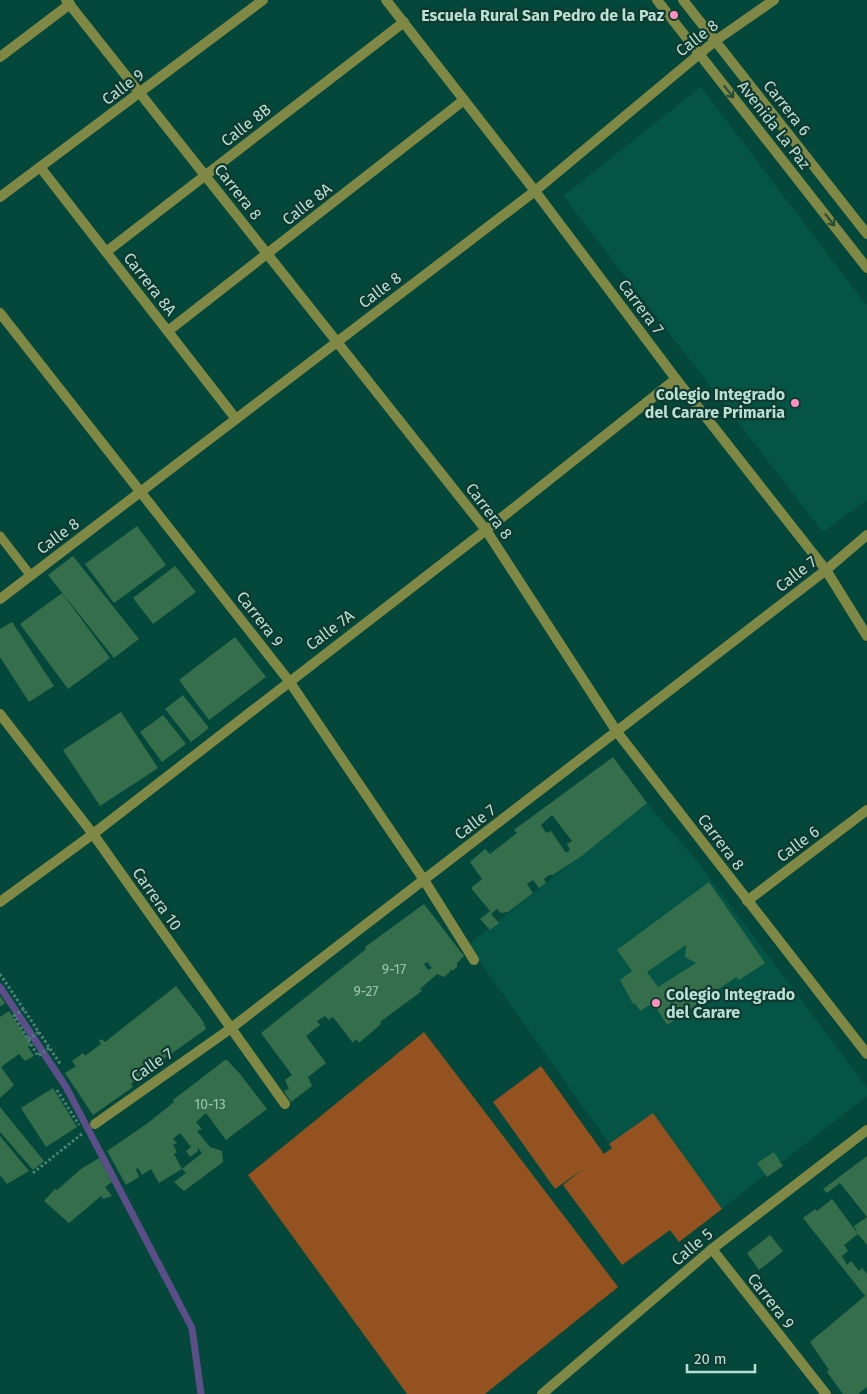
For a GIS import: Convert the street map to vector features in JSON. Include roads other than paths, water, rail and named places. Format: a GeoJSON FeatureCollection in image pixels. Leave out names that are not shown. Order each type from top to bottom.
{"type":"FeatureCollection","features":[{"type":"Feature","properties":{"kind":"street","name":"Calle 9"},"geometry":{"type":"LineString","coordinates":[[0,197],[263,0]]}},
{"type":"Feature","properties":{"kind":"street","name":"Carrera 7"},"geometry":{"type":"LineString","coordinates":[[386,0],[535,191],[676,379],[826,570],[867,636]]}},
{"type":"Feature","properties":{"kind":"street","name":"Avenida La Paz"},"geometry":{"type":"LineString","coordinates":[[657,0],[867,268]]}},
{"type":"Feature","properties":{"kind":"street","name":"Carrera 6"},"geometry":{"type":"LineString","coordinates":[[683,0],[867,234]]}},
{"type":"Feature","properties":{"kind":"street","name":"Calle 8"},"geometry":{"type":"LineString","coordinates":[[0,600],[535,191],[715,41],[774,0]]}},
{"type":"Feature","properties":{"kind":"street","name":"Carrera 8"},"geometry":{"type":"LineString","coordinates":[[70,1],[140,93],[486,530],[617,732],[867,1054]]}},
{"type":"Feature","properties":{"kind":"street"},"geometry":{"type":"LineString","coordinates":[[0,57],[70,1]]}},
{"type":"Feature","properties":{"kind":"street","name":"Calle 8B"},"geometry":{"type":"LineString","coordinates":[[106,252],[404,22]]}},
{"type":"Feature","properties":{"kind":"street","name":"Calle 8A"},"geometry":{"type":"LineString","coordinates":[[168,331],[464,100]]}},
{"type":"Feature","properties":{"kind":"street","name":"Carrera 8A"},"geometry":{"type":"LineString","coordinates":[[40,167],[236,419]]}},
{"type":"Feature","properties":{"kind":"street","name":"Carrera 9"},"geometry":{"type":"LineString","coordinates":[[0,313],[289,681],[424,880],[474,960]]}},
{"type":"Feature","properties":{"kind":"street","name":"Calle 7A"},"geometry":{"type":"LineString","coordinates":[[0,902],[93,834],[486,530],[676,379]]}},
{"type":"Feature","properties":{"kind":"street","name":"Calle 7"},"geometry":{"type":"LineString","coordinates":[[96,1124],[230,1029],[826,570],[867,535]]}},
{"type":"Feature","properties":{"kind":"street","name":"Carrera 10"},"geometry":{"type":"LineString","coordinates":[[0,714],[93,834],[285,1104]]}},
{"type":"Feature","properties":{"kind":"street","name":"Calle 6"},"geometry":{"type":"LineString","coordinates":[[747,901],[867,810]]}},
{"type":"Feature","properties":{"kind":"street","name":"Calle 5"},"geometry":{"type":"LineString","coordinates":[[542,1394],[712,1249],[867,1130]]}},
{"type":"Feature","properties":{"kind":"street","name":"Carrera 9"},"geometry":{"type":"LineString","coordinates":[[712,1249],[826,1394]]}},
{"type":"Feature","properties":{"kind":"lane"},"geometry":{"type":"LineString","coordinates":[[0,536],[31,576]]}},
{"type":"Feature","properties":{"kind":"waterway"},"geometry":{"type":"LineString","coordinates":[[0,987],[66,1087],[192,1328],[201,1394]]}},
{"type":"Feature","properties":{"kind":"place","name":"Escuela Rural San Pedro de la Paz"},"geometry":{"type":"Point","coordinates":[674,15]}},
{"type":"Feature","properties":{"kind":"place","name":"Colegio Integrado del Carare Primaria"},"geometry":{"type":"Point","coordinates":[795,403]}},
{"type":"Feature","properties":{"kind":"place","name":"Colegio Integrado del Carare"},"geometry":{"type":"Point","coordinates":[656,1003]}}]}
